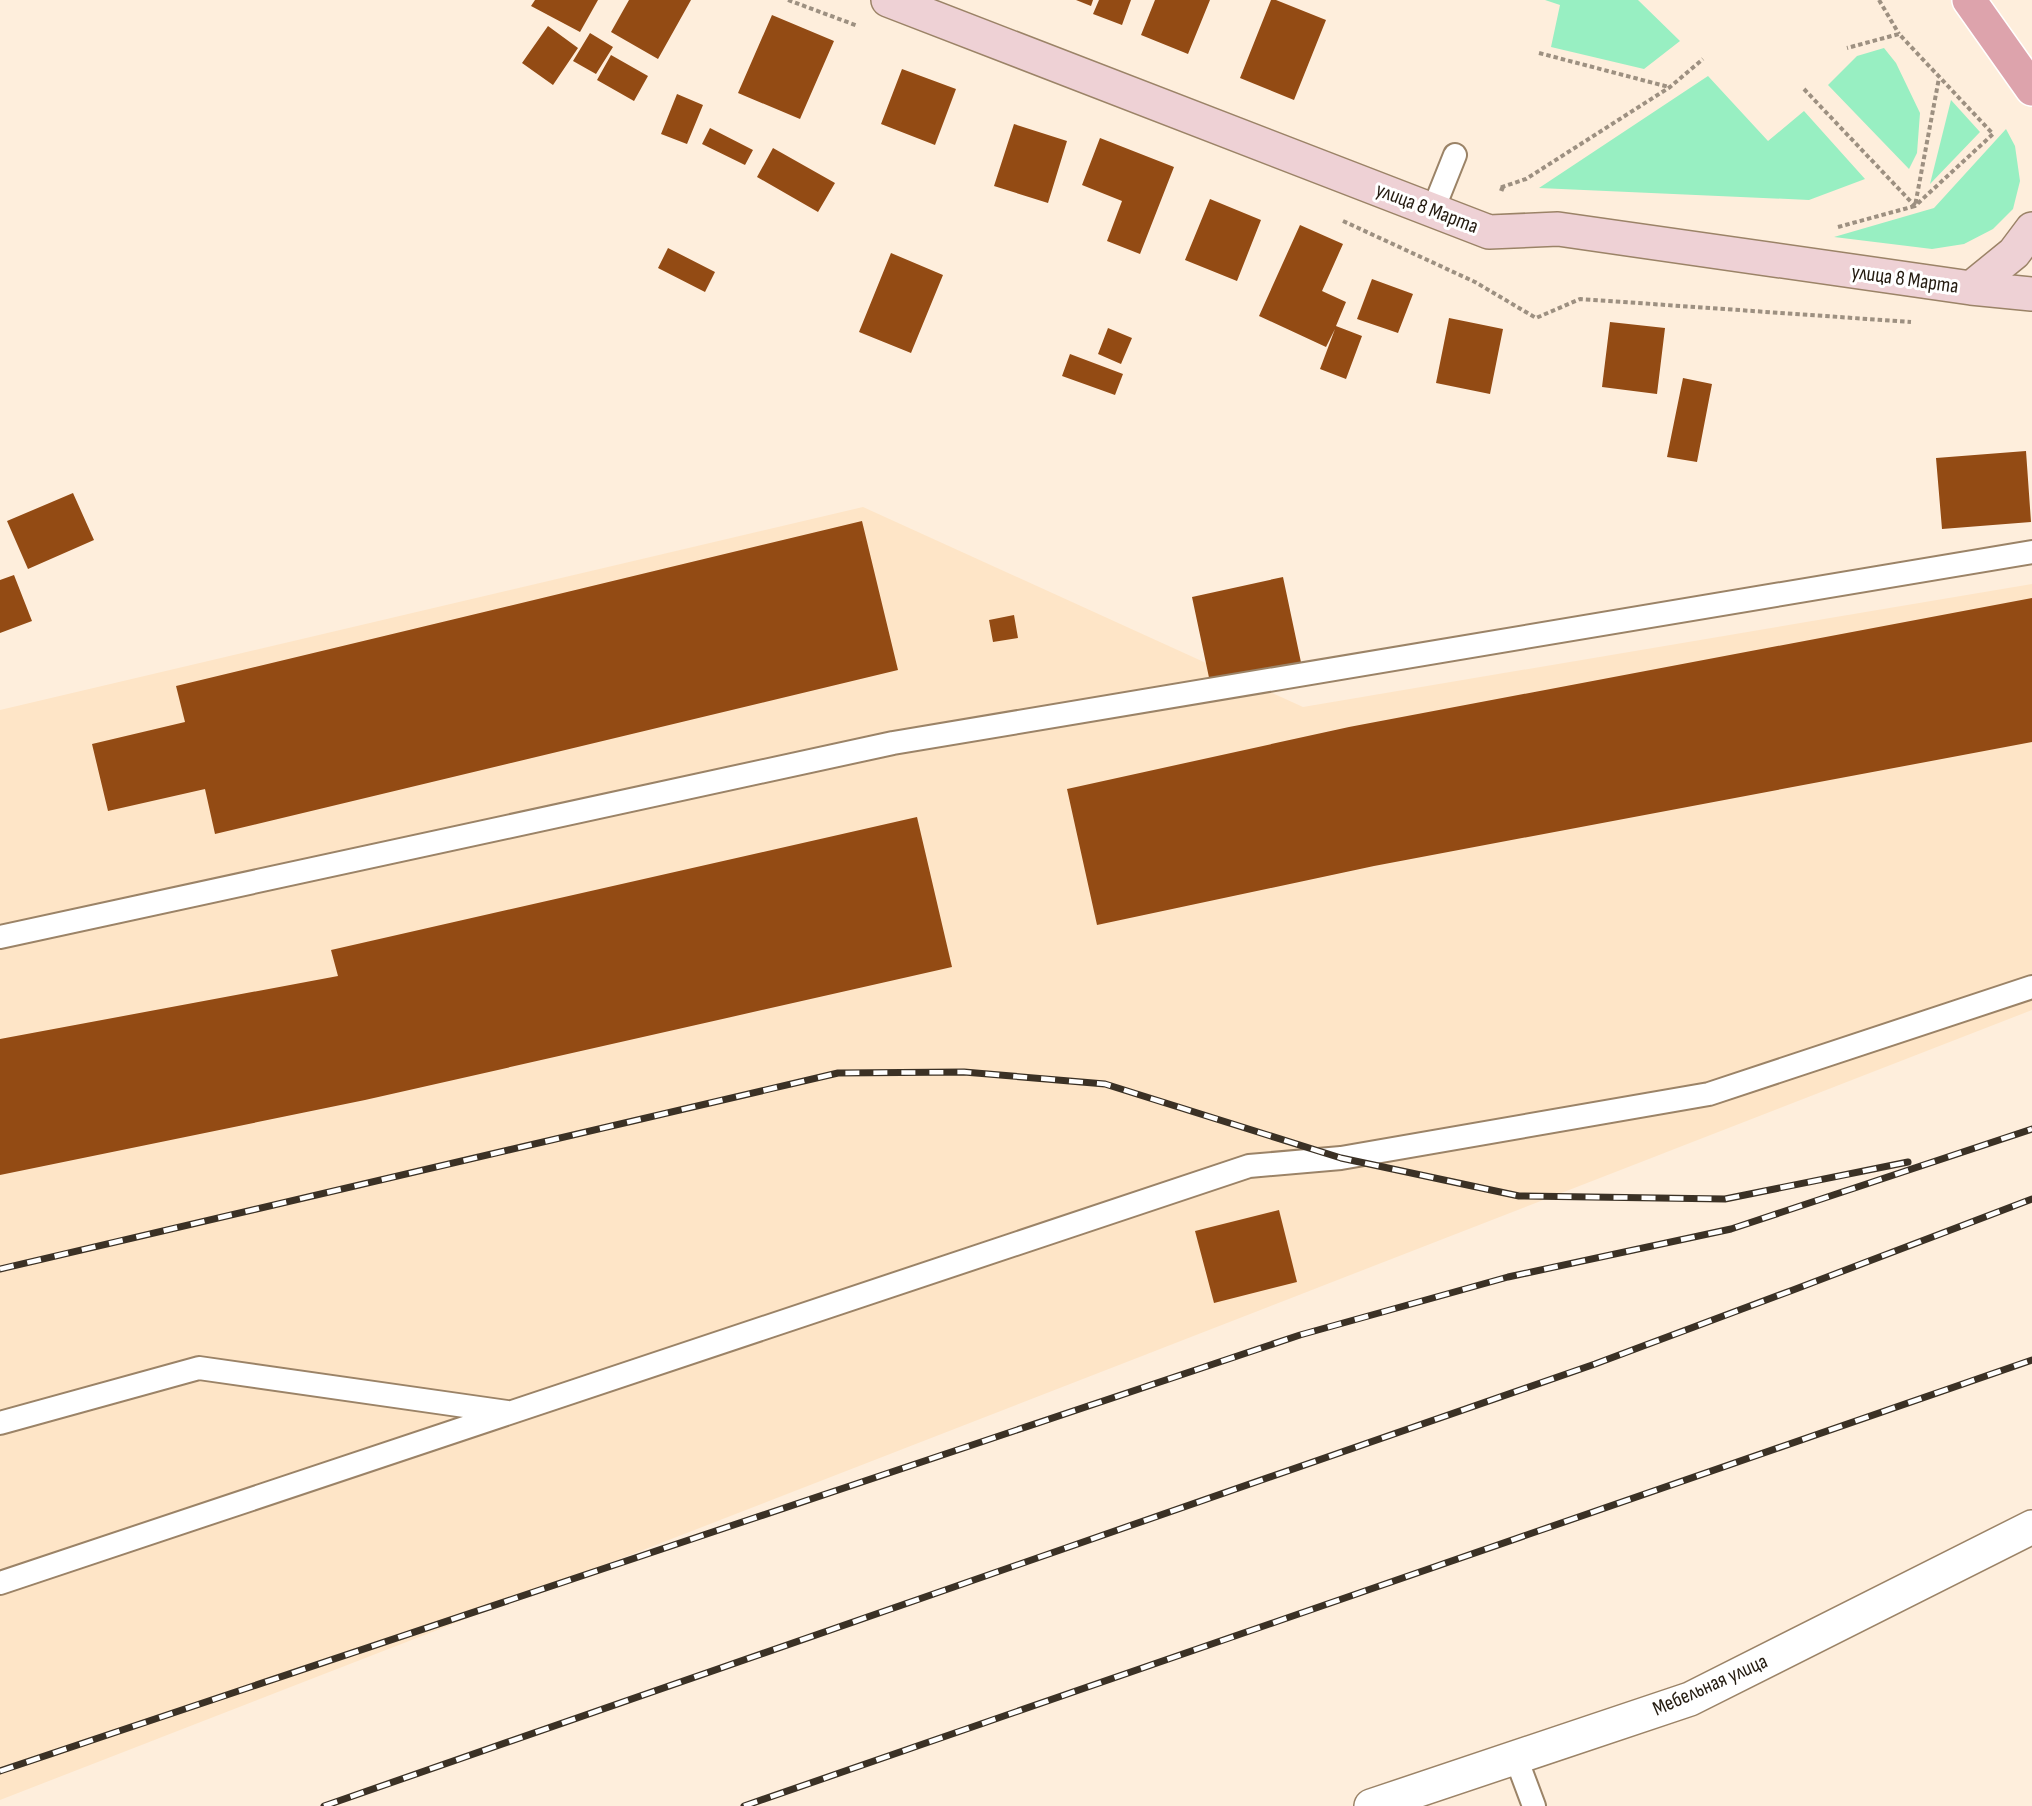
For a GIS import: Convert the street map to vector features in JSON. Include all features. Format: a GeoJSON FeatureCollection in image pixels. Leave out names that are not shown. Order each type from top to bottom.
{"type":"FeatureCollection","features":[{"type":"Feature","properties":{"kind":"main road","name":"улица 8 Марта"},"geometry":{"type":"LineString","coordinates":[[888,0],[1489,232],[1558,229],[1971,288],[2032,294]]}},
{"type":"Feature","properties":{"kind":"main road"},"geometry":{"type":"LineString","coordinates":[[1969,0],[2030,89]]}},
{"type":"Feature","properties":{"kind":"main road"},"geometry":{"type":"LineString","coordinates":[[1971,288],[2014,253],[2032,229]]}},
{"type":"Feature","properties":{"kind":"street","name":"Мебельная улица"},"geometry":{"type":"LineString","coordinates":[[1371,1806],[1690,1699],[2032,1527]]}},
{"type":"Feature","properties":{"kind":"lane"},"geometry":{"type":"LineString","coordinates":[[1433,210],[1455,155]]}},
{"type":"Feature","properties":{"kind":"lane"},"geometry":{"type":"LineString","coordinates":[[0,937],[893,743],[2032,552]]}},
{"type":"Feature","properties":{"kind":"lane"},"geometry":{"type":"LineString","coordinates":[[0,1583],[1249,1167],[1341,1158],[1709,1094],[2032,987]]}},
{"type":"Feature","properties":{"kind":"lane"},"geometry":{"type":"LineString","coordinates":[[0,1423],[199,1368],[513,1412]]}},
{"type":"Feature","properties":{"kind":"lane"},"geometry":{"type":"LineString","coordinates":[[1516,1758],[1534,1806]]}},
{"type":"Feature","properties":{"kind":"path"},"geometry":{"type":"LineString","coordinates":[[1837,228],[1916,206],[1993,134],[1899,34],[1879,0]]}},
{"type":"Feature","properties":{"kind":"path"},"geometry":{"type":"LineString","coordinates":[[1847,48],[1899,34]]}},
{"type":"Feature","properties":{"kind":"path"},"geometry":{"type":"LineString","coordinates":[[1539,53],[1670,87]]}},
{"type":"Feature","properties":{"kind":"path"},"geometry":{"type":"LineString","coordinates":[[1510,191],[1499,188],[1526,179],[1670,87],[1703,59]]}},
{"type":"Feature","properties":{"kind":"path"},"geometry":{"type":"LineString","coordinates":[[1916,206],[1940,78]]}},
{"type":"Feature","properties":{"kind":"path"},"geometry":{"type":"LineString","coordinates":[[1804,89],[1916,206]]}},
{"type":"Feature","properties":{"kind":"path"},"geometry":{"type":"LineString","coordinates":[[1475,282],[1536,318],[1580,299],[1913,322]]}},
{"type":"Feature","properties":{"kind":"shaded area"},"geometry":{"type":"Polygon","coordinates":[[[863,507],[1303,707],[2032,584],[2032,1010],[0,1800],[0,710],[863,507]]]}},
{"type":"Feature","properties":{"kind":"green space"},"geometry":{"type":"Polygon","coordinates":[[[1545,0],[1638,0],[1680,41],[1644,69],[1551,47],[1560,5],[1545,0]]]}},
{"type":"Feature","properties":{"kind":"green space"},"geometry":{"type":"Polygon","coordinates":[[[1884,48],[1896,63],[1920,113],[1917,153],[1909,169],[1828,85],[1857,56],[1884,48]]]}},
{"type":"Feature","properties":{"kind":"green space"},"geometry":{"type":"Polygon","coordinates":[[[1708,76],[1768,141],[1804,111],[1865,179],[1809,200],[1539,188],[1708,76]]]}},
{"type":"Feature","properties":{"kind":"green space"},"geometry":{"type":"Polygon","coordinates":[[[1951,100],[1980,132],[1930,184],[1951,100]]]}},
{"type":"Feature","properties":{"kind":"green space"},"geometry":{"type":"Polygon","coordinates":[[[2006,129],[2015,146],[2020,181],[2013,209],[1993,229],[1964,244],[1932,249],[1834,237],[1934,208],[2006,129]]]}},
{"type":"Feature","properties":{"kind":"building"},"geometry":{"type":"Polygon","coordinates":[[[535,0],[598,0],[580,32],[531,6],[535,0]]]}},
{"type":"Feature","properties":{"kind":"building"},"geometry":{"type":"Polygon","coordinates":[[[629,0],[691,0],[658,59],[611,32],[629,0]]]}},
{"type":"Feature","properties":{"kind":"building"},"geometry":{"type":"Polygon","coordinates":[[[1076,0],[1093,0],[1091,6],[1076,0]]]}},
{"type":"Feature","properties":{"kind":"building"},"geometry":{"type":"Polygon","coordinates":[[[1099,0],[1131,0],[1122,25],[1093,14],[1099,0]]]}},
{"type":"Feature","properties":{"kind":"building"},"geometry":{"type":"Polygon","coordinates":[[[1155,0],[1210,0],[1188,54],[1141,35],[1155,0]]]}},
{"type":"Feature","properties":{"kind":"building"},"geometry":{"type":"Polygon","coordinates":[[[1271,0],[1326,20],[1294,100],[1240,78],[1271,0]]]}},
{"type":"Feature","properties":{"kind":"building"},"geometry":{"type":"Polygon","coordinates":[[[772,15],[834,41],[800,119],[738,93],[772,15]]]}},
{"type":"Feature","properties":{"kind":"building"},"geometry":{"type":"Polygon","coordinates":[[[548,26],[578,48],[553,85],[522,63],[548,26]]]}},
{"type":"Feature","properties":{"kind":"building"},"geometry":{"type":"Polygon","coordinates":[[[590,33],[613,47],[596,74],[573,61],[590,33]]]}},
{"type":"Feature","properties":{"kind":"building"},"geometry":{"type":"Polygon","coordinates":[[[611,55],[648,76],[634,101],[597,80],[611,55]]]}},
{"type":"Feature","properties":{"kind":"building"},"geometry":{"type":"Polygon","coordinates":[[[902,69],[956,89],[935,145],[881,124],[902,69]]]}},
{"type":"Feature","properties":{"kind":"building"},"geometry":{"type":"Polygon","coordinates":[[[677,94],[703,105],[687,144],[661,134],[677,94]]]}},
{"type":"Feature","properties":{"kind":"building"},"geometry":{"type":"Polygon","coordinates":[[[1014,124],[1067,141],[1048,203],[994,186],[1014,124]]]}},
{"type":"Feature","properties":{"kind":"building"},"geometry":{"type":"Polygon","coordinates":[[[710,128],[753,150],[745,165],[702,144],[710,128]]]}},
{"type":"Feature","properties":{"kind":"building"},"geometry":{"type":"Polygon","coordinates":[[[1100,138],[1174,167],[1140,254],[1107,241],[1122,201],[1082,185],[1100,138]]]}},
{"type":"Feature","properties":{"kind":"building"},"geometry":{"type":"Polygon","coordinates":[[[773,148],[835,183],[818,212],[757,177],[773,148]]]}},
{"type":"Feature","properties":{"kind":"building"},"geometry":{"type":"Polygon","coordinates":[[[1210,199],[1261,220],[1237,281],[1185,260],[1210,199]]]}},
{"type":"Feature","properties":{"kind":"building"},"geometry":{"type":"Polygon","coordinates":[[[1300,225],[1343,244],[1322,291],[1346,302],[1336,326],[1362,336],[1346,379],[1320,369],[1335,329],[1326,347],[1259,316],[1300,225]]]}},
{"type":"Feature","properties":{"kind":"building"},"geometry":{"type":"Polygon","coordinates":[[[668,248],[715,272],[705,292],[658,268],[668,248]]]}},
{"type":"Feature","properties":{"kind":"building"},"geometry":{"type":"Polygon","coordinates":[[[891,253],[943,275],[911,353],[859,332],[891,253]]]}},
{"type":"Feature","properties":{"kind":"building"},"geometry":{"type":"Polygon","coordinates":[[[1372,279],[1413,294],[1398,333],[1357,319],[1372,279]]]}},
{"type":"Feature","properties":{"kind":"building"},"geometry":{"type":"Polygon","coordinates":[[[1449,318],[1503,329],[1490,394],[1436,383],[1449,318]]]}},
{"type":"Feature","properties":{"kind":"building"},"geometry":{"type":"Polygon","coordinates":[[[1610,322],[1665,328],[1657,394],[1602,387],[1610,322]]]}},
{"type":"Feature","properties":{"kind":"building"},"geometry":{"type":"Polygon","coordinates":[[[1108,328],[1132,338],[1121,364],[1098,354],[1108,328]]]}},
{"type":"Feature","properties":{"kind":"building"},"geometry":{"type":"Polygon","coordinates":[[[1070,354],[1123,374],[1115,395],[1062,376],[1070,354]]]}},
{"type":"Feature","properties":{"kind":"building"},"geometry":{"type":"Polygon","coordinates":[[[1683,378],[1712,384],[1697,462],[1667,457],[1683,378]]]}},
{"type":"Feature","properties":{"kind":"building"},"geometry":{"type":"Polygon","coordinates":[[[2026,451],[2031,522],[1942,529],[1936,458],[2026,451]]]}},
{"type":"Feature","properties":{"kind":"building"},"geometry":{"type":"Polygon","coordinates":[[[73,493],[94,540],[28,569],[7,521],[73,493]]]}},
{"type":"Feature","properties":{"kind":"building"},"geometry":{"type":"Polygon","coordinates":[[[862,521],[898,670],[215,834],[205,789],[108,811],[92,744],[185,722],[176,686],[862,521]]]}},
{"type":"Feature","properties":{"kind":"building"},"geometry":{"type":"Polygon","coordinates":[[[14,575],[32,621],[0,633],[0,580],[14,575]]]}},
{"type":"Feature","properties":{"kind":"building"},"geometry":{"type":"Polygon","coordinates":[[[1283,577],[1302,667],[1211,687],[1192,597],[1283,577]]]}},
{"type":"Feature","properties":{"kind":"building"},"geometry":{"type":"Polygon","coordinates":[[[2032,598],[2032,742],[1374,866],[1097,925],[1067,789],[1349,727],[2032,598]]]}},
{"type":"Feature","properties":{"kind":"building"},"geometry":{"type":"Polygon","coordinates":[[[1014,615],[1018,638],[993,642],[989,620],[1014,615]]]}},
{"type":"Feature","properties":{"kind":"building"},"geometry":{"type":"Polygon","coordinates":[[[917,817],[952,967],[365,1100],[0,1175],[0,1039],[338,976],[331,950],[917,817]]]}},
{"type":"Feature","properties":{"kind":"building"},"geometry":{"type":"Polygon","coordinates":[[[1279,1210],[1297,1282],[1214,1303],[1195,1231],[1279,1210]]]}},
{"type":"Feature","properties":{"kind":"railway"},"geometry":{"type":"LineString","coordinates":[[0,1269],[838,1073],[964,1072],[1105,1084],[1341,1158],[1519,1196],[1725,1199],[1908,1162]]}},
{"type":"Feature","properties":{"kind":"railway"},"geometry":{"type":"LineString","coordinates":[[0,1771],[1300,1335],[1508,1277],[1731,1229],[2032,1129]]}},
{"type":"Feature","properties":{"kind":"railway"},"geometry":{"type":"LineString","coordinates":[[324,1806],[1595,1364],[2032,1199]]}},
{"type":"Feature","properties":{"kind":"railway"},"geometry":{"type":"LineString","coordinates":[[744,1806],[2032,1360]]}}]}
